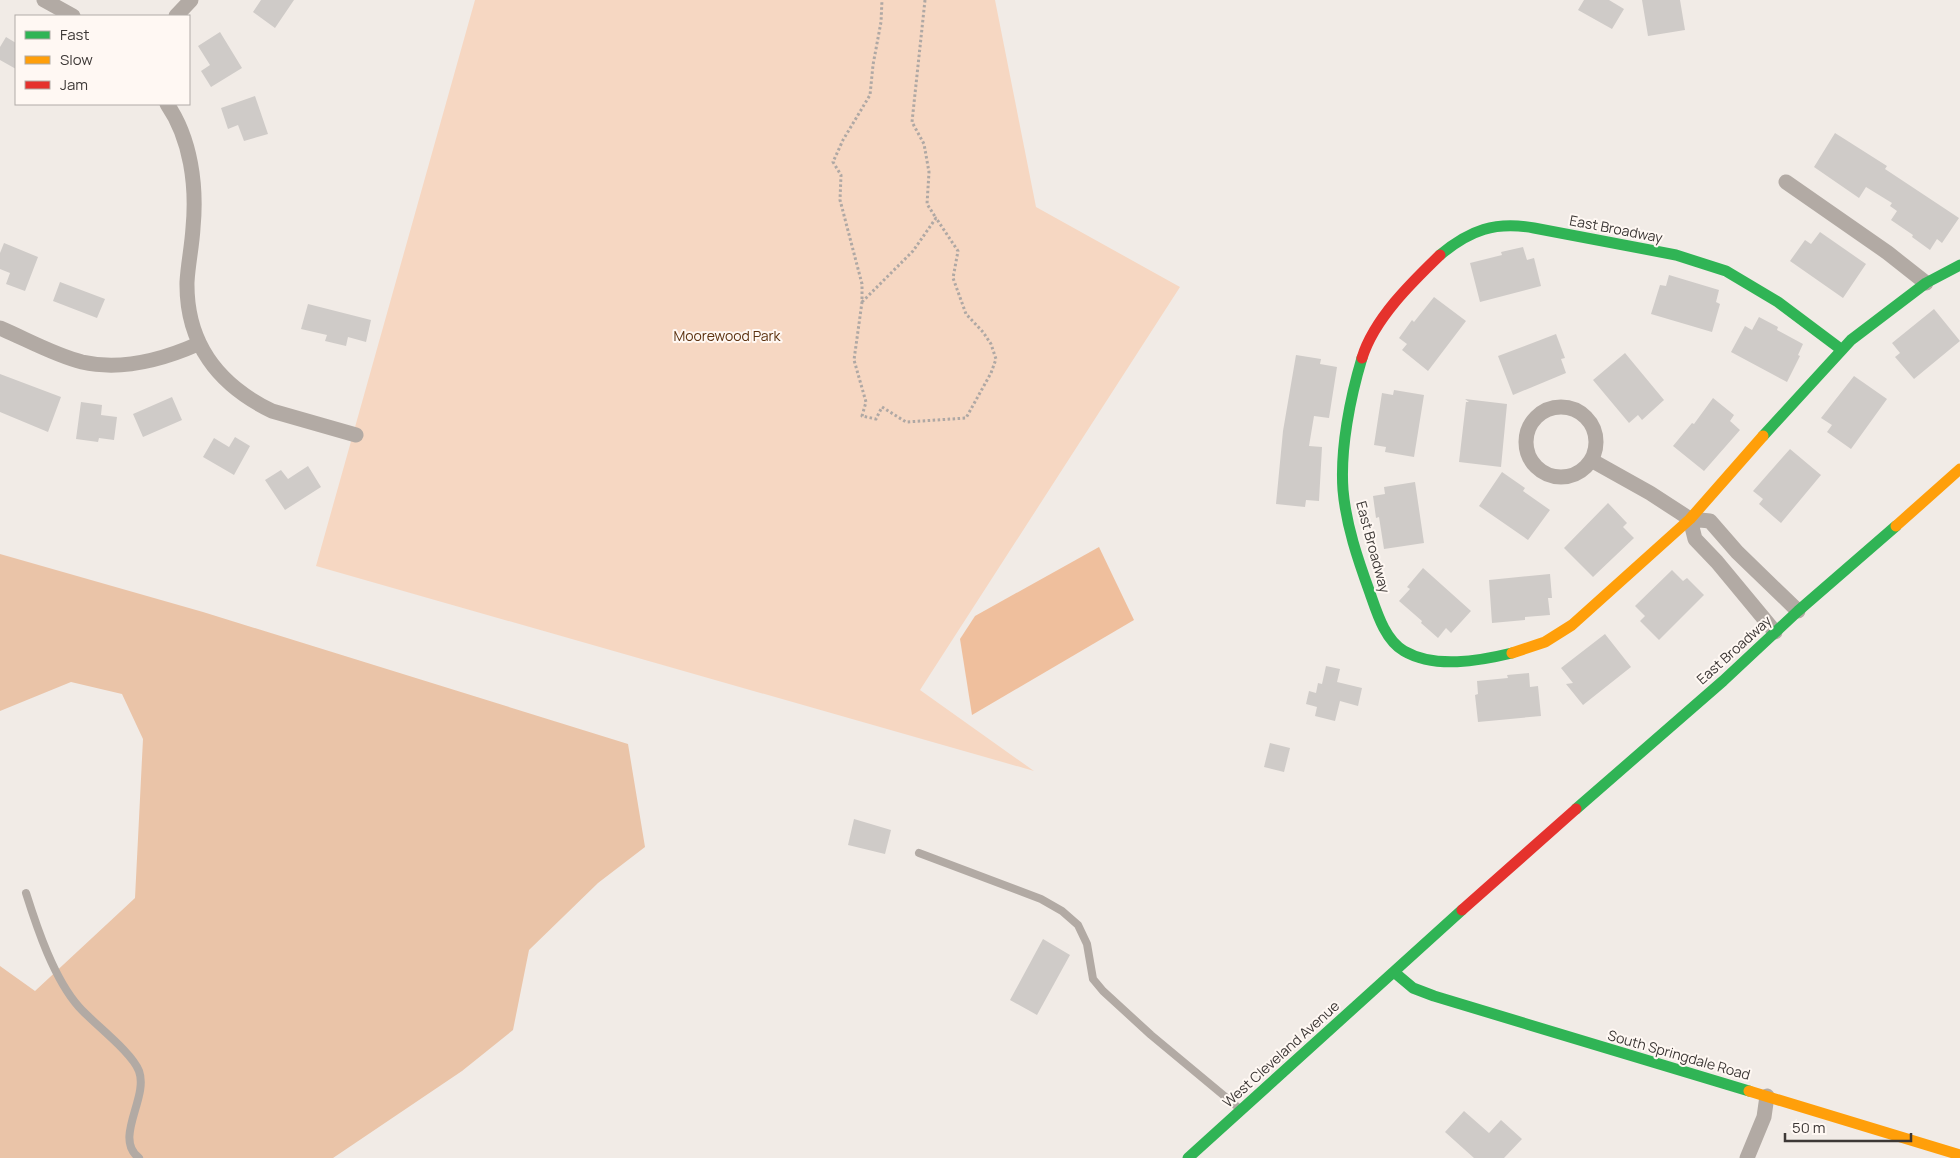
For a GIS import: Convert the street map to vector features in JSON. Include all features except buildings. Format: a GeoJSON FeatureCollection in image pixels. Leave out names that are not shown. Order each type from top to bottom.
{"type":"FeatureCollection","features":[{"type":"Feature","properties":{"kind":"street"},"geometry":{"type":"LineString","coordinates":[[44,0],[71,15]]}},
{"type":"Feature","properties":{"kind":"street"},"geometry":{"type":"LineString","coordinates":[[177,15],[191,0]]}},
{"type":"Feature","properties":{"kind":"street"},"geometry":{"type":"LineString","coordinates":[[168,105],[183,133],[195,193],[187,282],[192,328],[198,344],[223,375],[239,391],[260,405],[272,411],[356,435]]}},
{"type":"Feature","properties":{"kind":"street"},"geometry":{"type":"LineString","coordinates":[[1786,182],[1873,242],[1926,283]]}},
{"type":"Feature","properties":{"kind":"street","name":"East Broadway"},"geometry":{"type":"LineString","coordinates":[[1842,350],[1775,300],[1737,277],[1709,265],[1654,250],[1575,237],[1522,224],[1489,227],[1457,242],[1425,270],[1373,332],[1366,345],[1359,368],[1348,422],[1344,458],[1345,502],[1361,567],[1376,611],[1386,633],[1407,654],[1427,660],[1460,662],[1489,657],[1546,642],[1572,625],[1690,519],[1851,340],[1926,283],[1960,265]]}},
{"type":"Feature","properties":{"kind":"street"},"geometry":{"type":"LineString","coordinates":[[0,328],[70,358],[97,365],[111,366],[142,363],[174,355],[198,344]]}},
{"type":"Feature","properties":{"kind":"street"},"geometry":{"type":"LineString","coordinates":[[1552,408],[1570,408],[1581,413],[1591,424],[1596,435],[1595,450],[1591,460],[1577,473],[1563,477],[1549,475],[1538,469],[1527,452],[1526,440],[1532,423],[1543,412],[1552,408]]}},
{"type":"Feature","properties":{"kind":"street"},"geometry":{"type":"LineString","coordinates":[[1591,460],[1650,493],[1690,519],[1710,521],[1737,552],[1798,611]]}},
{"type":"Feature","properties":{"kind":"street","name":"East Broadway"},"geometry":{"type":"LineString","coordinates":[[1394,972],[1960,469]]}},
{"type":"Feature","properties":{"kind":"street"},"geometry":{"type":"LineString","coordinates":[[1690,519],[1694,539],[1717,562],[1775,632]]}},
{"type":"Feature","properties":{"kind":"street","name":"South Springdale Road"},"geometry":{"type":"LineString","coordinates":[[1394,972],[1413,988],[1434,996],[1960,1155]]}},
{"type":"Feature","properties":{"kind":"street","name":"West Cleveland Avenue"},"geometry":{"type":"LineString","coordinates":[[1188,1158],[1394,972]]}},
{"type":"Feature","properties":{"kind":"street"},"geometry":{"type":"LineString","coordinates":[[1746,1158],[1764,1117],[1767,1096]]}},
{"type":"Feature","properties":{"kind":"lane"},"geometry":{"type":"LineString","coordinates":[[919,853],[1041,899],[1062,911],[1078,925],[1087,944],[1094,979],[1102,991],[1158,1041],[1241,1110]]}},
{"type":"Feature","properties":{"kind":"lane"},"geometry":{"type":"LineString","coordinates":[[26,893],[35,923],[66,990],[79,1007],[119,1046],[139,1071],[140,1091],[129,1135],[132,1150],[139,1158]]}},
{"type":"Feature","properties":{"kind":"path"},"geometry":{"type":"LineString","coordinates":[[882,0],[881,22],[873,65],[870,95],[843,140],[833,162],[841,175],[840,200],[862,284],[862,302],[854,360],[866,402],[862,416],[876,419],[882,407],[906,422],[966,418],[984,386],[996,359],[991,344],[983,332],[966,314],[953,278],[958,251],[927,204],[928,172],[924,144],[912,122],[925,0]]}},
{"type":"Feature","properties":{"kind":"path"},"geometry":{"type":"LineString","coordinates":[[862,302],[913,250],[936,218]]}},
{"type":"Feature","properties":{"kind":"green space","name":"Moorewood Park"},"geometry":{"type":"Polygon","coordinates":[[[475,0],[995,0],[1036,207],[1180,287],[920,690],[1034,771],[316,566],[475,0]]]}},
{"type":"Feature","properties":{"kind":"shaded area"},"geometry":{"type":"Polygon","coordinates":[[[1099,547],[1134,620],[972,715],[960,639],[975,616],[1099,547]]]}},
{"type":"Feature","properties":{"kind":"shaded area"},"geometry":{"type":"Polygon","coordinates":[[[0,554],[203,612],[628,744],[645,847],[598,883],[529,950],[513,1030],[462,1071],[333,1158],[0,1158],[0,966],[35,991],[135,898],[143,739],[122,694],[71,682],[0,711],[0,554]]]}},
{"type":"Feature","properties":{"kind":"traffic: fast"},"geometry":{"type":"LineString","coordinates":[[1440,255],[1451,246],[1473,234],[1495,227],[1507,226],[1534,228],[1676,255],[1726,271],[1778,302],[1842,350]]}},
{"type":"Feature","properties":{"kind":"traffic: fast"},"geometry":{"type":"LineString","coordinates":[[1763,436],[1851,340],[1926,283],[1960,265]]}},
{"type":"Feature","properties":{"kind":"traffic: fast"},"geometry":{"type":"LineString","coordinates":[[1362,358],[1347,424],[1342,474],[1343,490],[1353,542],[1382,625],[1397,646],[1416,657],[1429,660],[1443,662],[1472,661],[1512,653]]}},
{"type":"Feature","properties":{"kind":"traffic: fast"},"geometry":{"type":"LineString","coordinates":[[1576,809],[1723,681],[1798,611],[1896,526]]}},
{"type":"Feature","properties":{"kind":"traffic: fast"},"geometry":{"type":"LineString","coordinates":[[1188,1158],[1462,910]]}},
{"type":"Feature","properties":{"kind":"traffic: fast"},"geometry":{"type":"LineString","coordinates":[[1394,972],[1413,988],[1434,996],[1749,1091]]}},
{"type":"Feature","properties":{"kind":"traffic: slow"},"geometry":{"type":"LineString","coordinates":[[1512,653],[1545,642],[1572,625],[1690,519],[1763,436]]}},
{"type":"Feature","properties":{"kind":"traffic: slow"},"geometry":{"type":"LineString","coordinates":[[1896,526],[1960,469]]}},
{"type":"Feature","properties":{"kind":"traffic: slow"},"geometry":{"type":"LineString","coordinates":[[1749,1091],[1960,1155]]}},
{"type":"Feature","properties":{"kind":"traffic: jam"},"geometry":{"type":"LineString","coordinates":[[1362,358],[1375,329],[1384,316],[1417,277],[1440,255]]}},
{"type":"Feature","properties":{"kind":"traffic: jam"},"geometry":{"type":"LineString","coordinates":[[1462,910],[1576,809]]}}]}
